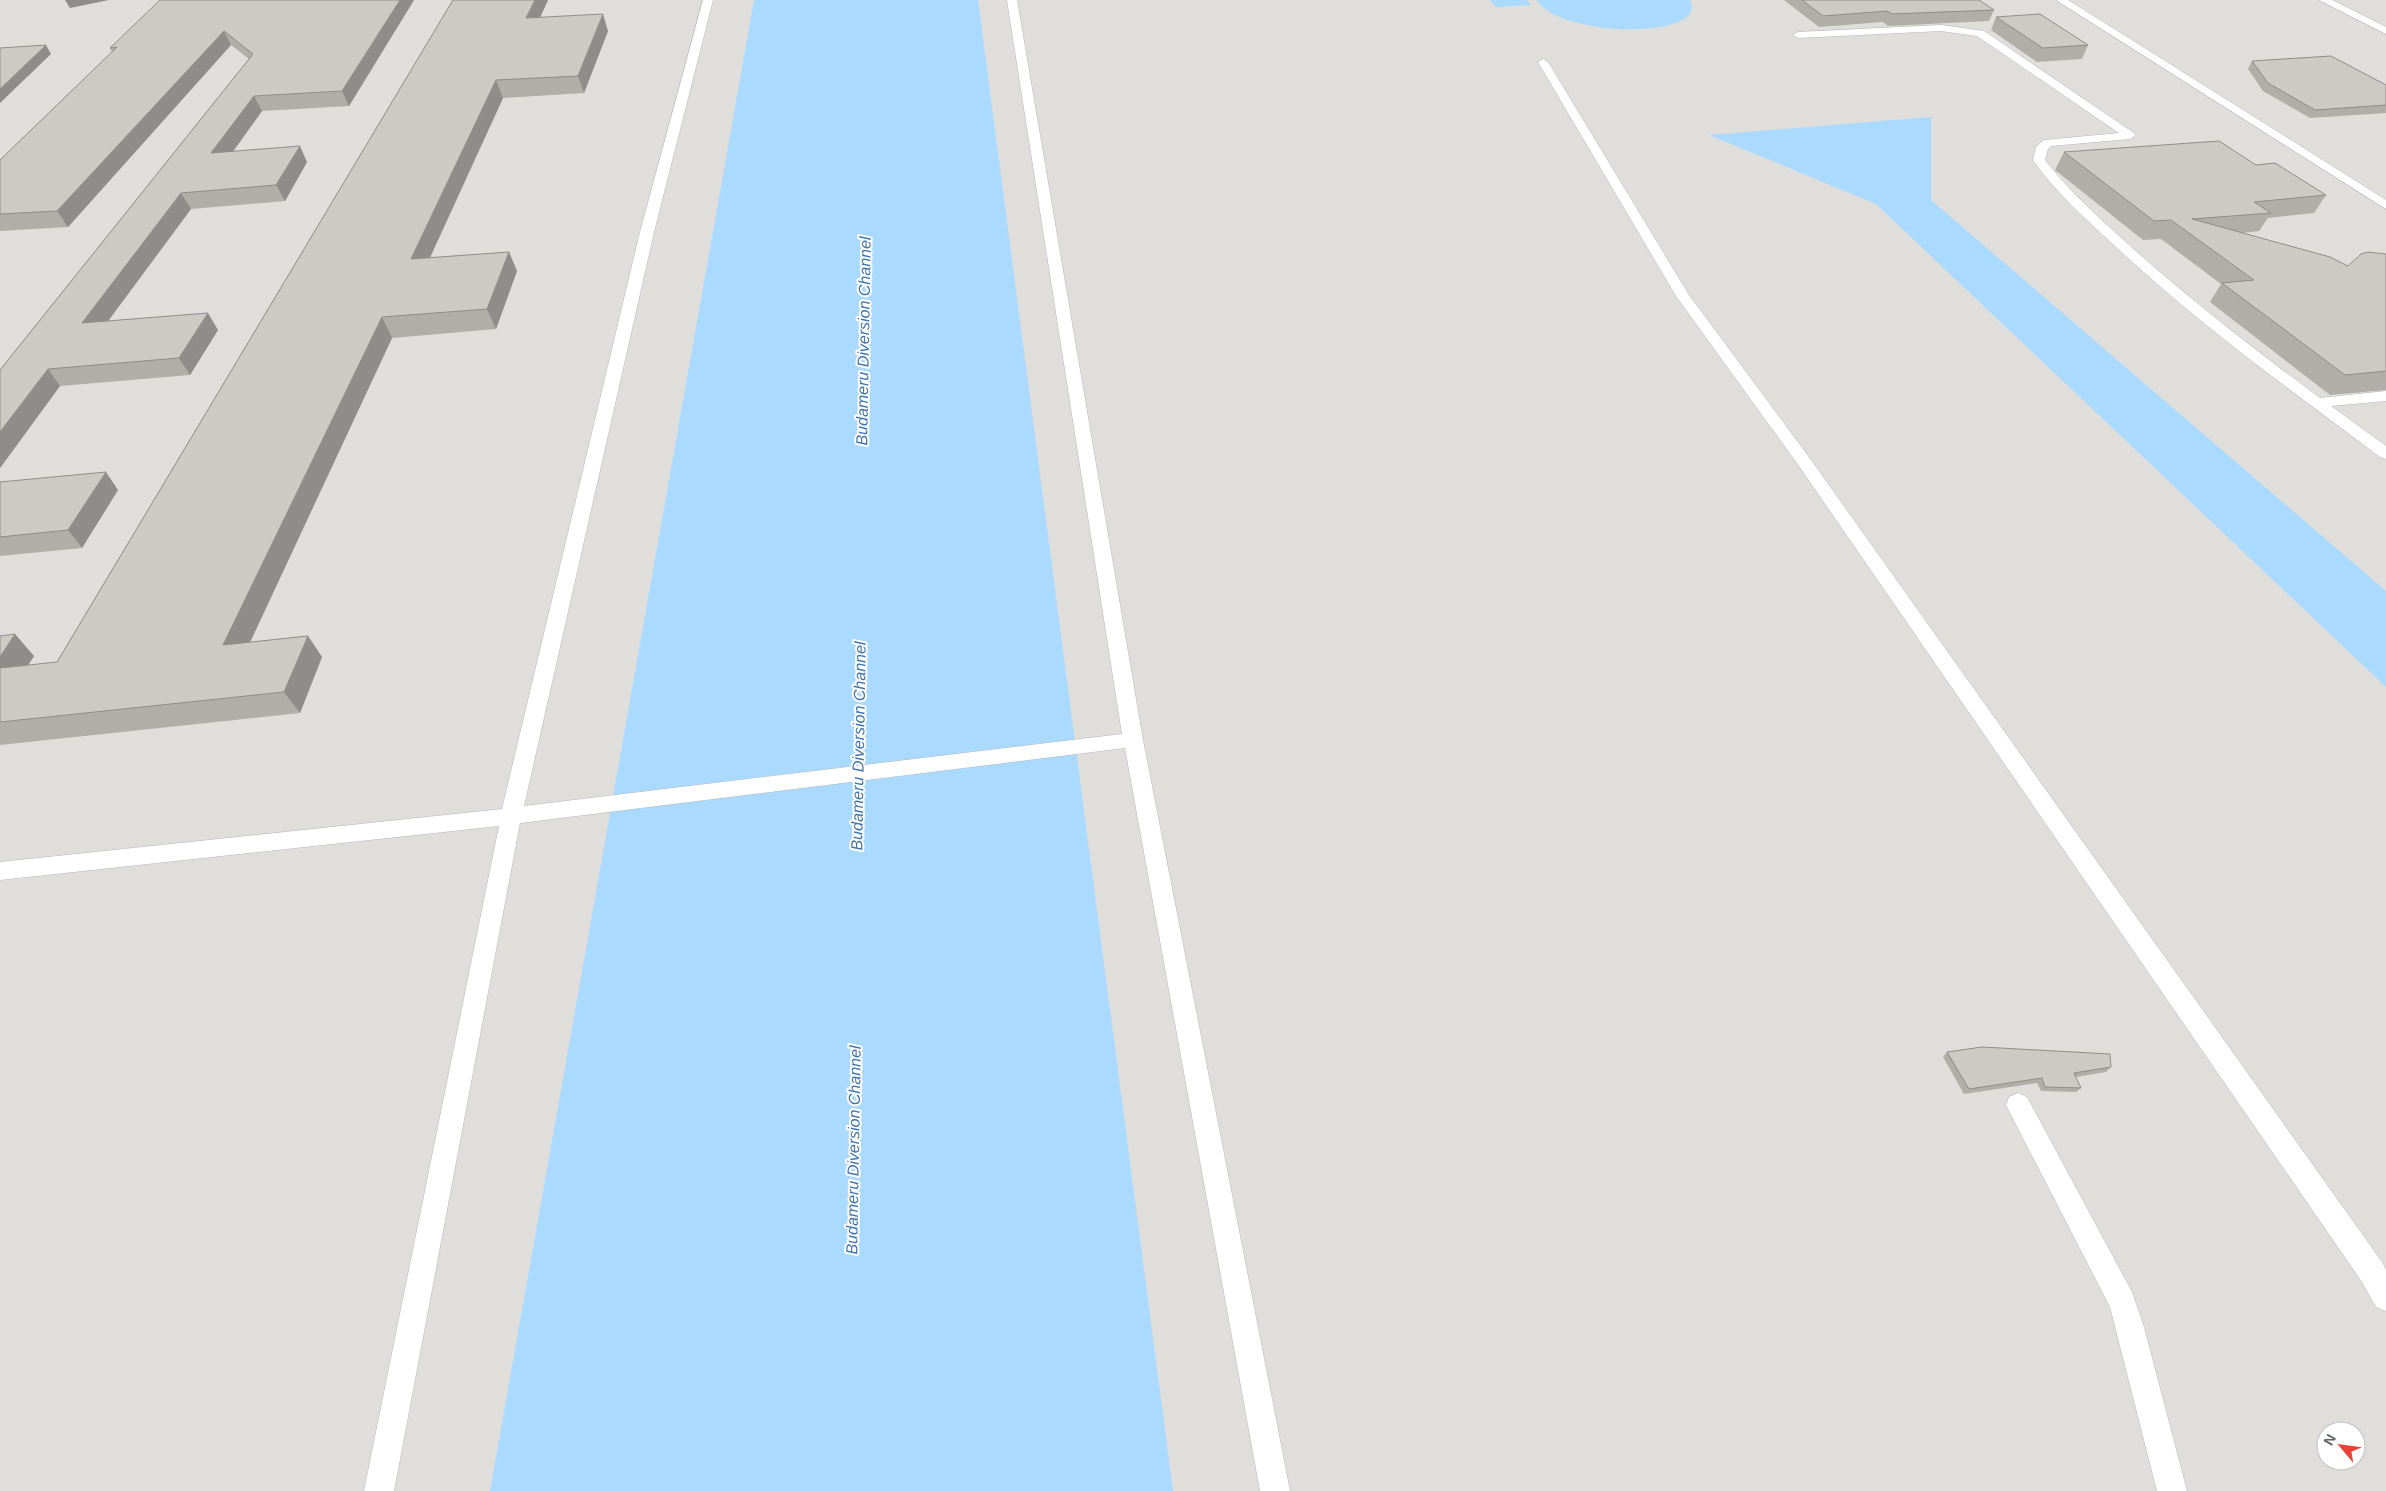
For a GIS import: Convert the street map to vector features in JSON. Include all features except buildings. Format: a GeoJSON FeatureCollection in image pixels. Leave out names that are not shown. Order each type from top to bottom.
{"type":"FeatureCollection","features":[{"type":"Feature","properties":{"kind":"lane"},"geometry":{"type":"LineString","coordinates":[[379,1491],[511,816],[647,232],[708,0]]}},
{"type":"Feature","properties":{"kind":"lane"},"geometry":{"type":"LineString","coordinates":[[1012,0],[1133,740],[1275,1491]]}},
{"type":"Feature","properties":{"kind":"lane"},"geometry":{"type":"LineString","coordinates":[[2061,0],[2386,204]]}},
{"type":"Feature","properties":{"kind":"lane"},"geometry":{"type":"LineString","coordinates":[[2324,0],[2386,31]]}},
{"type":"Feature","properties":{"kind":"lane"},"geometry":{"type":"LineString","coordinates":[[1798,35],[1940,28],[1980,33],[2130,134],[2048,143],[2042,147],[2039,160],[2091,216],[2143,266],[2255,357],[2386,454]]}},
{"type":"Feature","properties":{"kind":"lane"},"geometry":{"type":"LineString","coordinates":[[1544,62],[1683,296],[1805,463],[2372,1272],[2386,1297]]}},
{"type":"Feature","properties":{"kind":"lane"},"geometry":{"type":"LineString","coordinates":[[2318,403],[2386,396]]}},
{"type":"Feature","properties":{"kind":"lane"},"geometry":{"type":"LineString","coordinates":[[0,871],[599,806],[1133,740]]}},
{"type":"Feature","properties":{"kind":"lane"},"geometry":{"type":"LineString","coordinates":[[2018,1105],[2122,1302],[2172,1491]]}},
{"type":"Feature","properties":{"kind":"shaded area"},"geometry":{"type":"Polygon","coordinates":[[[0,0],[2386,0],[2386,1491],[0,1491],[0,0]]]}},
{"type":"Feature","properties":{"kind":"water","name":"Budameru Diversion Channel"},"geometry":{"type":"Polygon","coordinates":[[[754,0],[978,0],[1173,1491],[490,1491],[754,0]]]}},
{"type":"Feature","properties":{"kind":"water"},"geometry":{"type":"Polygon","coordinates":[[[1490,0],[1527,0],[1531,5],[1496,7],[1490,0]]]}},
{"type":"Feature","properties":{"kind":"water"},"geometry":{"type":"Polygon","coordinates":[[[1537,0],[1690,0],[1690,13],[1678,22],[1656,28],[1600,27],[1573,22],[1551,13],[1537,0]]]}},
{"type":"Feature","properties":{"kind":"water"},"geometry":{"type":"Polygon","coordinates":[[[1931,117],[1931,200],[2386,591],[2386,687],[1876,204],[1709,135],[1931,117]]]}}]}
